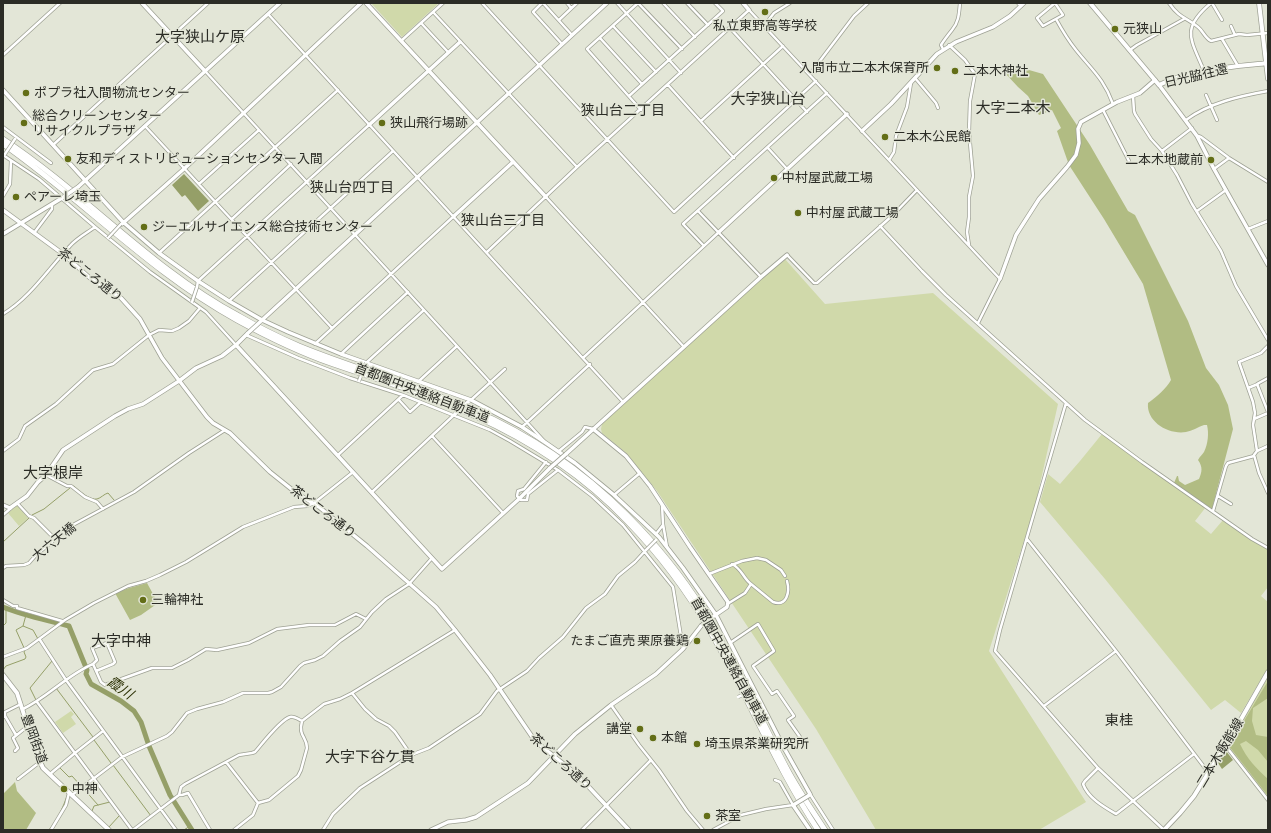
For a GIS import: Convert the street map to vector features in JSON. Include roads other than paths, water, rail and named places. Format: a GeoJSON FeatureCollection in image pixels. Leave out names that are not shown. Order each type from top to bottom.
{"type":"FeatureCollection","features":[{"type":"Feature","properties":{"kind":"highway"},"geometry":{"type":"LineString","coordinates":[[3,136],[37,163]]}},
{"type":"Feature","properties":{"kind":"highway","name":"首都圏中央連絡自動車道"},"geometry":{"type":"LineString","coordinates":[[3,139],[37,163],[160,264],[187,284],[236,315],[297,345],[437,395],[490,418],[547,451],[601,492],[624,512],[651,541],[673,567],[695,598],[723,644],[788,771],[825,830]]}},
{"type":"Feature","properties":{"kind":"highway","name":"首都圏中央連絡自動車道"},"geometry":{"type":"LineString","coordinates":[[3,145],[28,162],[157,268],[196,296],[234,319],[295,349],[435,400],[494,425],[545,454],[599,495],[625,519],[659,557],[691,600],[719,646],[787,779],[818,830]]}},
{"type":"Feature","properties":{"kind":"main road","name":"日光脇往還"},"geometry":{"type":"LineString","coordinates":[[1090,3],[1159,85],[1177,78],[1204,72],[1267,63]]}},
{"type":"Feature","properties":{"kind":"main road"},"geometry":{"type":"LineString","coordinates":[[1259,3],[1268,79]]}},
{"type":"Feature","properties":{"kind":"main road","name":"二本木飯能線"},"geometry":{"type":"LineString","coordinates":[[1164,830],[1188,804],[1268,672]]}},
{"type":"Feature","properties":{"kind":"main road","name":"豊岡街道"},"geometry":{"type":"LineString","coordinates":[[3,675],[16,690],[40,762],[50,775],[107,830]]}},
{"type":"Feature","properties":{"kind":"street"},"geometry":{"type":"LineString","coordinates":[[3,56],[60,3]]}},
{"type":"Feature","properties":{"kind":"street"},"geometry":{"type":"LineString","coordinates":[[142,3],[546,443]]}},
{"type":"Feature","properties":{"kind":"street"},"geometry":{"type":"LineString","coordinates":[[53,145],[208,3]]}},
{"type":"Feature","properties":{"kind":"street"},"geometry":{"type":"LineString","coordinates":[[3,234],[52,205],[78,187],[280,3]]}},
{"type":"Feature","properties":{"kind":"street"},"geometry":{"type":"LineString","coordinates":[[108,238],[122,223],[244,113],[305,54],[361,3]]}},
{"type":"Feature","properties":{"kind":"street"},"geometry":{"type":"LineString","coordinates":[[366,3],[684,347]]}},
{"type":"Feature","properties":{"kind":"street"},"geometry":{"type":"LineString","coordinates":[[401,41],[443,3]]}},
{"type":"Feature","properties":{"kind":"street"},"geometry":{"type":"LineString","coordinates":[[482,3],[674,212],[816,81]]}},
{"type":"Feature","properties":{"kind":"street"},"geometry":{"type":"LineString","coordinates":[[562,44],[532,12],[542,3],[572,35]]}},
{"type":"Feature","properties":{"kind":"street"},"geometry":{"type":"LineString","coordinates":[[567,3],[572,8]]}},
{"type":"Feature","properties":{"kind":"street"},"geometry":{"type":"LineString","coordinates":[[559,20],[577,3]]}},
{"type":"Feature","properties":{"kind":"street"},"geometry":{"type":"LineString","coordinates":[[3,515],[10,511],[12,507],[27,496],[53,466],[60,453],[71,444],[115,416],[128,409],[143,404],[179,381],[191,371],[222,356],[236,345],[476,122],[607,3]]}},
{"type":"Feature","properties":{"kind":"street"},"geometry":{"type":"LineString","coordinates":[[617,3],[681,73]]}},
{"type":"Feature","properties":{"kind":"street"},"geometry":{"type":"LineString","coordinates":[[641,110],[587,49],[638,3],[682,49]]}},
{"type":"Feature","properties":{"kind":"street"},"geometry":{"type":"LineString","coordinates":[[663,3],[695,37]]}},
{"type":"Feature","properties":{"kind":"street"},"geometry":{"type":"LineString","coordinates":[[687,3],[708,25]]}},
{"type":"Feature","properties":{"kind":"street"},"geometry":{"type":"LineString","coordinates":[[629,96],[723,11],[715,3]]}},
{"type":"Feature","properties":{"kind":"street"},"geometry":{"type":"LineString","coordinates":[[743,3],[1000,279]]}},
{"type":"Feature","properties":{"kind":"street"},"geometry":{"type":"LineString","coordinates":[[764,26],[774,14],[790,3]]}},
{"type":"Feature","properties":{"kind":"street"},"geometry":{"type":"LineString","coordinates":[[810,74],[854,16],[868,3]]}},
{"type":"Feature","properties":{"kind":"street"},"geometry":{"type":"LineString","coordinates":[[943,49],[941,45],[943,41],[953,29],[959,18],[960,3]]}},
{"type":"Feature","properties":{"kind":"street"},"geometry":{"type":"LineString","coordinates":[[1055,3],[1063,15],[1043,26],[1036,18],[1055,3]]}},
{"type":"Feature","properties":{"kind":"street"},"geometry":{"type":"LineString","coordinates":[[1169,3],[1178,14],[1200,29],[1208,40],[1213,41],[1235,35],[1268,33]]}},
{"type":"Feature","properties":{"kind":"street"},"geometry":{"type":"LineString","coordinates":[[1204,72],[1190,34],[1192,24],[1204,8],[1211,3],[1222,20]]}},
{"type":"Feature","properties":{"kind":"street"},"geometry":{"type":"LineString","coordinates":[[862,131],[891,104],[929,60],[949,45],[993,27],[1005,20],[1021,4]]}},
{"type":"Feature","properties":{"kind":"street"},"geometry":{"type":"LineString","coordinates":[[487,252],[576,167],[608,140],[749,10]]}},
{"type":"Feature","properties":{"kind":"street"},"geometry":{"type":"LineString","coordinates":[[433,12],[576,167]]}},
{"type":"Feature","properties":{"kind":"street"},"geometry":{"type":"LineString","coordinates":[[268,14],[584,357],[623,402]]}},
{"type":"Feature","properties":{"kind":"street"},"geometry":{"type":"LineString","coordinates":[[1056,19],[1068,39],[1098,75],[1107,90],[1112,104]]}},
{"type":"Feature","properties":{"kind":"street"},"geometry":{"type":"LineString","coordinates":[[1130,50],[1184,19]]}},
{"type":"Feature","properties":{"kind":"street"},"geometry":{"type":"LineString","coordinates":[[421,23],[448,52]]}},
{"type":"Feature","properties":{"kind":"street"},"geometry":{"type":"LineString","coordinates":[[613,26],[656,72]]}},
{"type":"Feature","properties":{"kind":"street"},"geometry":{"type":"LineString","coordinates":[[1231,26],[1235,35]]}},
{"type":"Feature","properties":{"kind":"street"},"geometry":{"type":"LineString","coordinates":[[730,28],[807,112]]}},
{"type":"Feature","properties":{"kind":"street"},"geometry":{"type":"LineString","coordinates":[[600,38],[642,84]]}},
{"type":"Feature","properties":{"kind":"street"},"geometry":{"type":"LineString","coordinates":[[1222,39],[1239,66]]}},
{"type":"Feature","properties":{"kind":"street"},"geometry":{"type":"LineString","coordinates":[[192,302],[198,281],[460,42]]}},
{"type":"Feature","properties":{"kind":"street"},"geometry":{"type":"LineString","coordinates":[[949,45],[965,60],[975,74],[970,101],[969,132],[973,176],[969,197],[967,232],[969,246]]}},
{"type":"Feature","properties":{"kind":"street"},"geometry":{"type":"LineString","coordinates":[[701,121],[783,46]]}},
{"type":"Feature","properties":{"kind":"street"},"geometry":{"type":"LineString","coordinates":[[913,79],[936,103],[938,108]]}},
{"type":"Feature","properties":{"kind":"street"},"geometry":{"type":"LineString","coordinates":[[889,160],[894,152],[896,136],[907,107],[913,79]]}},
{"type":"Feature","properties":{"kind":"street"},"geometry":{"type":"LineString","coordinates":[[978,323],[1000,279],[1016,235],[1039,199],[1076,155],[1079,143],[1079,125],[1081,122],[1112,104],[1144,90],[1155,80]]}},
{"type":"Feature","properties":{"kind":"street"},"geometry":{"type":"LineString","coordinates":[[668,85],[734,158]]}},
{"type":"Feature","properties":{"kind":"street"},"geometry":{"type":"LineString","coordinates":[[1159,85],[1197,136],[1268,265]]}},
{"type":"Feature","properties":{"kind":"street"},"geometry":{"type":"LineString","coordinates":[[3,90],[122,223],[159,253],[198,281],[261,321],[315,344],[419,381],[469,401],[522,427],[559,451],[614,495],[668,548],[699,590],[730,643],[809,795],[833,830]]}},
{"type":"Feature","properties":{"kind":"street"},"geometry":{"type":"LineString","coordinates":[[159,253],[338,90]]}},
{"type":"Feature","properties":{"kind":"street"},"geometry":{"type":"LineString","coordinates":[[1186,120],[1211,106],[1245,95],[1268,91]]}},
{"type":"Feature","properties":{"kind":"street"},"geometry":{"type":"LineString","coordinates":[[704,246],[683,224],[827,93]]}},
{"type":"Feature","properties":{"kind":"street"},"geometry":{"type":"LineString","coordinates":[[1206,94],[1217,120]]}},
{"type":"Feature","properties":{"kind":"street"},"geometry":{"type":"LineString","coordinates":[[1133,96],[1135,114],[1162,151],[1221,251],[1236,286],[1268,340]]}},
{"type":"Feature","properties":{"kind":"street"},"geometry":{"type":"LineString","coordinates":[[1103,110],[1129,161]]}},
{"type":"Feature","properties":{"kind":"street"},"geometry":{"type":"LineString","coordinates":[[584,357],[846,114]]}},
{"type":"Feature","properties":{"kind":"street"},"geometry":{"type":"LineString","coordinates":[[145,126],[332,328]]}},
{"type":"Feature","properties":{"kind":"street"},"geometry":{"type":"LineString","coordinates":[[3,128],[51,163]]}},
{"type":"Feature","properties":{"kind":"street"},"geometry":{"type":"LineString","coordinates":[[1162,151],[1192,128]]}},
{"type":"Feature","properties":{"kind":"street"},"geometry":{"type":"LineString","coordinates":[[200,184],[259,130]]}},
{"type":"Feature","properties":{"kind":"street"},"geometry":{"type":"LineString","coordinates":[[1197,136],[1201,137],[1229,158],[1268,182]]}},
{"type":"Feature","properties":{"kind":"street"},"geometry":{"type":"LineString","coordinates":[[16,138],[4,155],[39,179],[150,272],[206,312],[442,569],[519,499],[550,468],[787,255],[815,284],[880,226],[917,190]]}},
{"type":"Feature","properties":{"kind":"street"},"geometry":{"type":"LineString","coordinates":[[768,148],[787,169]]}},
{"type":"Feature","properties":{"kind":"street"},"geometry":{"type":"LineString","coordinates":[[229,301],[393,151]]}},
{"type":"Feature","properties":{"kind":"street"},"geometry":{"type":"LineString","coordinates":[[1214,169],[1229,158]]}},
{"type":"Feature","properties":{"kind":"street"},"geometry":{"type":"LineString","coordinates":[[3,196],[10,184],[12,161]]}},
{"type":"Feature","properties":{"kind":"street"},"geometry":{"type":"LineString","coordinates":[[315,344],[513,162]]}},
{"type":"Feature","properties":{"kind":"street"},"geometry":{"type":"LineString","coordinates":[[232,219],[291,164]]}},
{"type":"Feature","properties":{"kind":"street"},"geometry":{"type":"LineString","coordinates":[[1197,211],[1226,190]]}},
{"type":"Feature","properties":{"kind":"street"},"geometry":{"type":"LineString","coordinates":[[34,233],[52,209],[52,205]]}},
{"type":"Feature","properties":{"kind":"street","name":"茶どころ通り"},"geometry":{"type":"LineString","coordinates":[[3,210],[20,224],[63,254],[90,278],[121,298],[140,319],[162,358],[213,423],[225,430],[270,472],[295,492],[314,503],[367,546],[436,607],[490,675],[535,741],[575,774],[629,830]]}},
{"type":"Feature","properties":{"kind":"street"},"geometry":{"type":"LineString","coordinates":[[698,211],[761,277]]}},
{"type":"Feature","properties":{"kind":"street"},"geometry":{"type":"LineString","coordinates":[[1248,229],[1268,221]]}},
{"type":"Feature","properties":{"kind":"street"},"geometry":{"type":"LineString","coordinates":[[880,226],[937,286],[1066,403],[1115,443],[1252,539],[1268,548]]}},
{"type":"Feature","properties":{"kind":"street"},"geometry":{"type":"LineString","coordinates":[[3,314],[14,307],[41,280],[71,245],[95,227]]}},
{"type":"Feature","properties":{"kind":"street"},"geometry":{"type":"LineString","coordinates":[[341,354],[408,292]]}},
{"type":"Feature","properties":{"kind":"street"},"geometry":{"type":"LineString","coordinates":[[3,451],[19,439],[25,426],[56,404],[93,370],[113,364],[149,335],[159,330],[172,331],[179,328],[189,321],[200,308]]}},
{"type":"Feature","properties":{"kind":"street"},"geometry":{"type":"LineString","coordinates":[[359,381],[366,363],[424,310]]}},
{"type":"Feature","properties":{"kind":"street"},"geometry":{"type":"LineString","coordinates":[[247,334],[298,358],[350,378],[403,395],[454,414],[497,434],[558,470],[592,496],[623,524],[673,587],[683,649]]}},
{"type":"Feature","properties":{"kind":"street"},"geometry":{"type":"LineString","coordinates":[[419,381],[457,346]]}},
{"type":"Feature","properties":{"kind":"street"},"geometry":{"type":"LineString","coordinates":[[1257,451],[1253,425],[1255,413],[1253,402],[1239,362],[1261,353],[1268,346]]}},
{"type":"Feature","properties":{"kind":"street"},"geometry":{"type":"LineString","coordinates":[[522,427],[590,364]]}},
{"type":"Feature","properties":{"kind":"street"},"geometry":{"type":"LineString","coordinates":[[372,492],[454,414],[505,369]]}},
{"type":"Feature","properties":{"kind":"street"},"geometry":{"type":"LineString","coordinates":[[1248,388],[1268,378]]}},
{"type":"Feature","properties":{"kind":"street"},"geometry":{"type":"LineString","coordinates":[[1254,419],[1268,412],[1258,384]]}},
{"type":"Feature","properties":{"kind":"street"},"geometry":{"type":"LineString","coordinates":[[338,456],[403,395]]}},
{"type":"Feature","properties":{"kind":"street"},"geometry":{"type":"LineString","coordinates":[[398,400],[410,412],[421,402]]}},
{"type":"Feature","properties":{"kind":"street"},"geometry":{"type":"LineString","coordinates":[[1066,403],[995,650],[1098,768],[1164,830]]}},
{"type":"Feature","properties":{"kind":"street"},"geometry":{"type":"LineString","coordinates":[[559,451],[582,432],[585,427],[593,429],[626,456],[662,504],[728,603]]}},
{"type":"Feature","properties":{"kind":"street","name":"大六天橋"},"geometry":{"type":"LineString","coordinates":[[3,568],[6,566],[18,566],[29,563],[36,554],[71,526],[147,483],[189,453],[225,430]]}},
{"type":"Feature","properties":{"kind":"street"},"geometry":{"type":"LineString","coordinates":[[432,436],[503,513]]}},
{"type":"Feature","properties":{"kind":"street"},"geometry":{"type":"LineString","coordinates":[[1213,511],[1228,463],[1254,456],[1257,451],[1268,446]]}},
{"type":"Feature","properties":{"kind":"street"},"geometry":{"type":"LineString","coordinates":[[1254,456],[1268,493]]}},
{"type":"Feature","properties":{"kind":"street"},"geometry":{"type":"LineString","coordinates":[[519,499],[517,496],[518,491],[524,489],[546,462]]}},
{"type":"Feature","properties":{"kind":"street"},"geometry":{"type":"LineString","coordinates":[[519,499],[522,501],[526,500],[528,494],[558,470]]}},
{"type":"Feature","properties":{"kind":"street"},"geometry":{"type":"LineString","coordinates":[[3,657],[22,651],[64,621],[116,592],[160,575],[186,562],[243,527],[294,507],[307,506],[314,503],[353,472]]}},
{"type":"Feature","properties":{"kind":"street"},"geometry":{"type":"LineString","coordinates":[[614,495],[640,473]]}},
{"type":"Feature","properties":{"kind":"street"},"geometry":{"type":"LineString","coordinates":[[46,475],[67,486],[71,486],[85,497],[97,502],[103,508]]}},
{"type":"Feature","properties":{"kind":"street"},"geometry":{"type":"LineString","coordinates":[[1218,496],[1231,504]]}},
{"type":"Feature","properties":{"kind":"street"},"geometry":{"type":"LineString","coordinates":[[17,503],[55,539]]}},
{"type":"Feature","properties":{"kind":"street"},"geometry":{"type":"LineString","coordinates":[[662,504],[663,524],[668,548]]}},
{"type":"Feature","properties":{"kind":"street"},"geometry":{"type":"LineString","coordinates":[[3,505],[10,508],[12,507]]}},
{"type":"Feature","properties":{"kind":"street"},"geometry":{"type":"LineString","coordinates":[[323,830],[333,814],[360,788],[411,755],[429,748],[480,714],[494,694],[527,671],[538,658],[563,636],[586,608],[605,594],[618,576],[635,562],[657,537],[663,524]]}},
{"type":"Feature","properties":{"kind":"street"},"geometry":{"type":"LineString","coordinates":[[1027,539],[1116,651],[1208,772]]}},
{"type":"Feature","properties":{"kind":"street"},"geometry":{"type":"LineString","coordinates":[[51,830],[66,805],[70,794],[122,757],[154,743],[172,732],[187,713],[222,702],[243,693],[268,693],[277,690],[300,666],[323,656],[340,641],[360,627],[386,599],[409,584],[432,558]]}},
{"type":"Feature","properties":{"kind":"street"},"geometry":{"type":"LineString","coordinates":[[708,574],[742,560],[753,558],[762,559],[781,570],[784,576]]}},
{"type":"Feature","properties":{"kind":"street"},"geometry":{"type":"LineString","coordinates":[[742,560],[740,568],[745,579],[773,602],[784,602],[787,598],[789,588],[787,581]]}},
{"type":"Feature","properties":{"kind":"street"},"geometry":{"type":"LineString","coordinates":[[732,564],[740,568]]}},
{"type":"Feature","properties":{"kind":"street"},"geometry":{"type":"LineString","coordinates":[[431,830],[448,822],[466,820],[478,815],[528,783],[575,734],[611,705],[656,674],[683,649],[701,626],[727,607],[728,603],[744,593],[751,584]]}},
{"type":"Feature","properties":{"kind":"street"},"geometry":{"type":"LineString","coordinates":[[3,600],[13,606],[15,605],[18,608],[64,621]]}},
{"type":"Feature","properties":{"kind":"street"},"geometry":{"type":"LineString","coordinates":[[91,664],[101,682],[105,685],[152,668],[172,668],[206,649],[217,650],[249,643],[277,629],[309,625],[335,625],[356,614],[366,619]]}},
{"type":"Feature","properties":{"kind":"street"},"geometry":{"type":"LineString","coordinates":[[730,643],[758,624],[774,652],[753,666],[772,694],[777,692],[794,716],[788,720],[800,737],[784,748]]}},
{"type":"Feature","properties":{"kind":"street"},"geometry":{"type":"LineString","coordinates":[[258,803],[270,800],[298,776],[301,770],[307,745],[301,732],[302,721],[323,705],[352,693],[455,630]]}},
{"type":"Feature","properties":{"kind":"street"},"geometry":{"type":"LineString","coordinates":[[39,640],[66,680],[176,830]]}},
{"type":"Feature","properties":{"kind":"street"},"geometry":{"type":"LineString","coordinates":[[23,709],[37,702],[81,669],[97,660],[92,648],[107,643],[115,662],[96,671]]}},
{"type":"Feature","properties":{"kind":"street"},"geometry":{"type":"LineString","coordinates":[[1044,706],[1116,651]]}},
{"type":"Feature","properties":{"kind":"street"},"geometry":{"type":"LineString","coordinates":[[738,697],[753,689]]}},
{"type":"Feature","properties":{"kind":"street"},"geometry":{"type":"LineString","coordinates":[[352,693],[365,709],[376,719],[389,726],[395,732],[411,755]]}},
{"type":"Feature","properties":{"kind":"street"},"geometry":{"type":"LineString","coordinates":[[37,702],[133,830],[178,796],[188,792],[210,830]]}},
{"type":"Feature","properties":{"kind":"street"},"geometry":{"type":"LineString","coordinates":[[16,735],[4,717],[5,712],[21,704]]}},
{"type":"Feature","properties":{"kind":"street"},"geometry":{"type":"LineString","coordinates":[[611,705],[626,724],[639,745],[686,811],[702,830]]}},
{"type":"Feature","properties":{"kind":"street"},"geometry":{"type":"LineString","coordinates":[[178,796],[181,787],[185,784],[239,755],[252,754],[255,752],[272,732],[288,718],[291,717],[302,721]]}},
{"type":"Feature","properties":{"kind":"street"},"geometry":{"type":"LineString","coordinates":[[16,751],[18,748],[13,738],[28,726]]}},
{"type":"Feature","properties":{"kind":"street"},"geometry":{"type":"LineString","coordinates":[[50,775],[103,731]]}},
{"type":"Feature","properties":{"kind":"street"},"geometry":{"type":"LineString","coordinates":[[1225,745],[1268,800]]}},
{"type":"Feature","properties":{"kind":"street"},"geometry":{"type":"LineString","coordinates":[[1098,768],[1083,784],[1087,792],[1102,806],[1116,814],[1194,754]]}},
{"type":"Feature","properties":{"kind":"street"},"geometry":{"type":"LineString","coordinates":[[582,830],[651,760]]}},
{"type":"Feature","properties":{"kind":"street"},"geometry":{"type":"LineString","coordinates":[[18,779],[40,762]]}},
{"type":"Feature","properties":{"kind":"street"},"geometry":{"type":"LineString","coordinates":[[226,762],[258,803]]}},
{"type":"Feature","properties":{"kind":"street"},"geometry":{"type":"LineString","coordinates":[[775,780],[780,782],[810,830]]}},
{"type":"Feature","properties":{"kind":"street"},"geometry":{"type":"LineString","coordinates":[[713,830],[741,814],[794,805],[809,795]]}},
{"type":"Feature","properties":{"kind":"street"},"geometry":{"type":"LineString","coordinates":[[234,830],[254,815],[258,803]]}},
{"type":"Feature","properties":{"kind":"waterway"},"geometry":{"type":"LineString","coordinates":[[74,486],[84,495],[91,498],[97,499],[108,493],[114,500]]}},
{"type":"Feature","properties":{"kind":"waterway"},"geometry":{"type":"LineString","coordinates":[[32,515],[44,509],[70,488]]}},
{"type":"Feature","properties":{"kind":"waterway"},"geometry":{"type":"LineString","coordinates":[[3,542],[29,518]]}},
{"type":"Feature","properties":{"kind":"waterway","name":"霞川"},"geometry":{"type":"LineString","coordinates":[[3,607],[69,626],[87,670],[86,674],[91,684],[121,701],[134,711],[141,722],[149,746],[170,795],[192,830]]}},
{"type":"Feature","properties":{"kind":"waterway"},"geometry":{"type":"LineString","coordinates":[[3,626],[6,623],[6,608]]}},
{"type":"Feature","properties":{"kind":"waterway"},"geometry":{"type":"LineString","coordinates":[[26,615],[23,626],[33,630],[38,639]]}},
{"type":"Feature","properties":{"kind":"waterway"},"geometry":{"type":"LineString","coordinates":[[3,670],[6,666],[25,659],[26,657],[24,652],[25,650],[16,630],[23,626]]}},
{"type":"Feature","properties":{"kind":"waterway"},"geometry":{"type":"LineString","coordinates":[[36,700],[30,688],[52,661],[43,646]]}},
{"type":"Feature","properties":{"kind":"waterway"},"geometry":{"type":"LineString","coordinates":[[56,688],[93,737]]}},
{"type":"Feature","properties":{"kind":"waterway"},"geometry":{"type":"LineString","coordinates":[[94,740],[111,763]]}},
{"type":"Feature","properties":{"kind":"waterway"},"geometry":{"type":"LineString","coordinates":[[113,765],[151,816]]}},
{"type":"Feature","properties":{"kind":"waterway"},"geometry":{"type":"LineString","coordinates":[[59,767],[69,777],[72,776],[81,786]]}},
{"type":"Feature","properties":{"kind":"waterway"},"geometry":{"type":"LineString","coordinates":[[94,780],[103,793]]}},
{"type":"Feature","properties":{"kind":"waterway"},"geometry":{"type":"LineString","coordinates":[[83,788],[98,805]]}},
{"type":"Feature","properties":{"kind":"waterway"},"geometry":{"type":"LineString","coordinates":[[60,813],[67,796]]}},
{"type":"Feature","properties":{"kind":"waterway"},"geometry":{"type":"LineString","coordinates":[[92,811],[94,806],[110,802]]}},
{"type":"Feature","properties":{"kind":"waterway"},"geometry":{"type":"LineString","coordinates":[[109,827],[119,816]]}},
{"type":"Feature","properties":{"kind":"waterway"},"geometry":{"type":"LineString","coordinates":[[49,830],[52,826]]}},
{"type":"Feature","properties":{"kind":"waterway","name":"霞川"},"geometry":{"type":"LineString","coordinates":[[184,830],[190,826]]}},
{"type":"Feature","properties":{"kind":"place","name":"私立東野高等学校"},"geometry":{"type":"Point","coordinates":[765,12]}},
{"type":"Feature","properties":{"kind":"place","name":"元狭山"},"geometry":{"type":"Point","coordinates":[1115,29]}},
{"type":"Feature","properties":{"kind":"place","name":"入間市立二本木保育所"},"geometry":{"type":"Point","coordinates":[937,68]}},
{"type":"Feature","properties":{"kind":"place","name":"二本木神社"},"geometry":{"type":"Point","coordinates":[955,71]}},
{"type":"Feature","properties":{"kind":"place","name":"ポプラ社入間物流センター"},"geometry":{"type":"Point","coordinates":[26,93]}},
{"type":"Feature","properties":{"kind":"place","name":"総合クリーンセンター リサイクルプラザ"},"geometry":{"type":"Point","coordinates":[24,123]}},
{"type":"Feature","properties":{"kind":"place","name":"狭山飛行場跡"},"geometry":{"type":"Point","coordinates":[382,123]}},
{"type":"Feature","properties":{"kind":"place","name":"二本木公民館"},"geometry":{"type":"Point","coordinates":[885,137]}},
{"type":"Feature","properties":{"kind":"place","name":"友和ディストリビューションセンター入間"},"geometry":{"type":"Point","coordinates":[68,159]}},
{"type":"Feature","properties":{"kind":"place","name":"二本木地蔵前"},"geometry":{"type":"Point","coordinates":[1211,160]}},
{"type":"Feature","properties":{"kind":"place","name":"中村屋武蔵工場"},"geometry":{"type":"Point","coordinates":[774,178]}},
{"type":"Feature","properties":{"kind":"place","name":"ペアーレ埼玉"},"geometry":{"type":"Point","coordinates":[16,197]}},
{"type":"Feature","properties":{"kind":"place","name":"中村屋 武蔵工場"},"geometry":{"type":"Point","coordinates":[798,213]}},
{"type":"Feature","properties":{"kind":"place","name":"ジーエルサイエンス総合技術センター"},"geometry":{"type":"Point","coordinates":[144,227]}},
{"type":"Feature","properties":{"kind":"place","name":"三輪神社"},"geometry":{"type":"Point","coordinates":[143,600]}},
{"type":"Feature","properties":{"kind":"place","name":"たまご直売 栗原養鶏"},"geometry":{"type":"Point","coordinates":[697,641]}},
{"type":"Feature","properties":{"kind":"place","name":"講堂"},"geometry":{"type":"Point","coordinates":[640,729]}},
{"type":"Feature","properties":{"kind":"place","name":"本館"},"geometry":{"type":"Point","coordinates":[653,738]}},
{"type":"Feature","properties":{"kind":"place","name":"埼玉県茶業研究所"},"geometry":{"type":"Point","coordinates":[697,744]}},
{"type":"Feature","properties":{"kind":"place","name":"中神"},"geometry":{"type":"Point","coordinates":[64,789]}},
{"type":"Feature","properties":{"kind":"place","name":"茶室"},"geometry":{"type":"Point","coordinates":[707,816]}},
{"type":"Feature","properties":{"kind":"district","name":"大字狭山ケ原"},"geometry":{"type":"Point","coordinates":[200,37]}},
{"type":"Feature","properties":{"kind":"district","name":"大字狭山台"},"geometry":{"type":"Point","coordinates":[768,99]}},
{"type":"Feature","properties":{"kind":"district","name":"大字二本木"},"geometry":{"type":"Point","coordinates":[1013,108]}},
{"type":"Feature","properties":{"kind":"district","name":"狭山台二丁目"},"geometry":{"type":"Point","coordinates":[623,111]}},
{"type":"Feature","properties":{"kind":"district","name":"狭山台四丁目"},"geometry":{"type":"Point","coordinates":[352,188]}},
{"type":"Feature","properties":{"kind":"district","name":"狭山台三丁目"},"geometry":{"type":"Point","coordinates":[503,221]}},
{"type":"Feature","properties":{"kind":"district","name":"大字根岸"},"geometry":{"type":"Point","coordinates":[53,473]}},
{"type":"Feature","properties":{"kind":"district","name":"大字中神"},"geometry":{"type":"Point","coordinates":[121,641]}},
{"type":"Feature","properties":{"kind":"district","name":"東桂"},"geometry":{"type":"Point","coordinates":[1119,721]}},
{"type":"Feature","properties":{"kind":"district","name":"大字下谷ケ貫"},"geometry":{"type":"Point","coordinates":[370,757]}}]}
